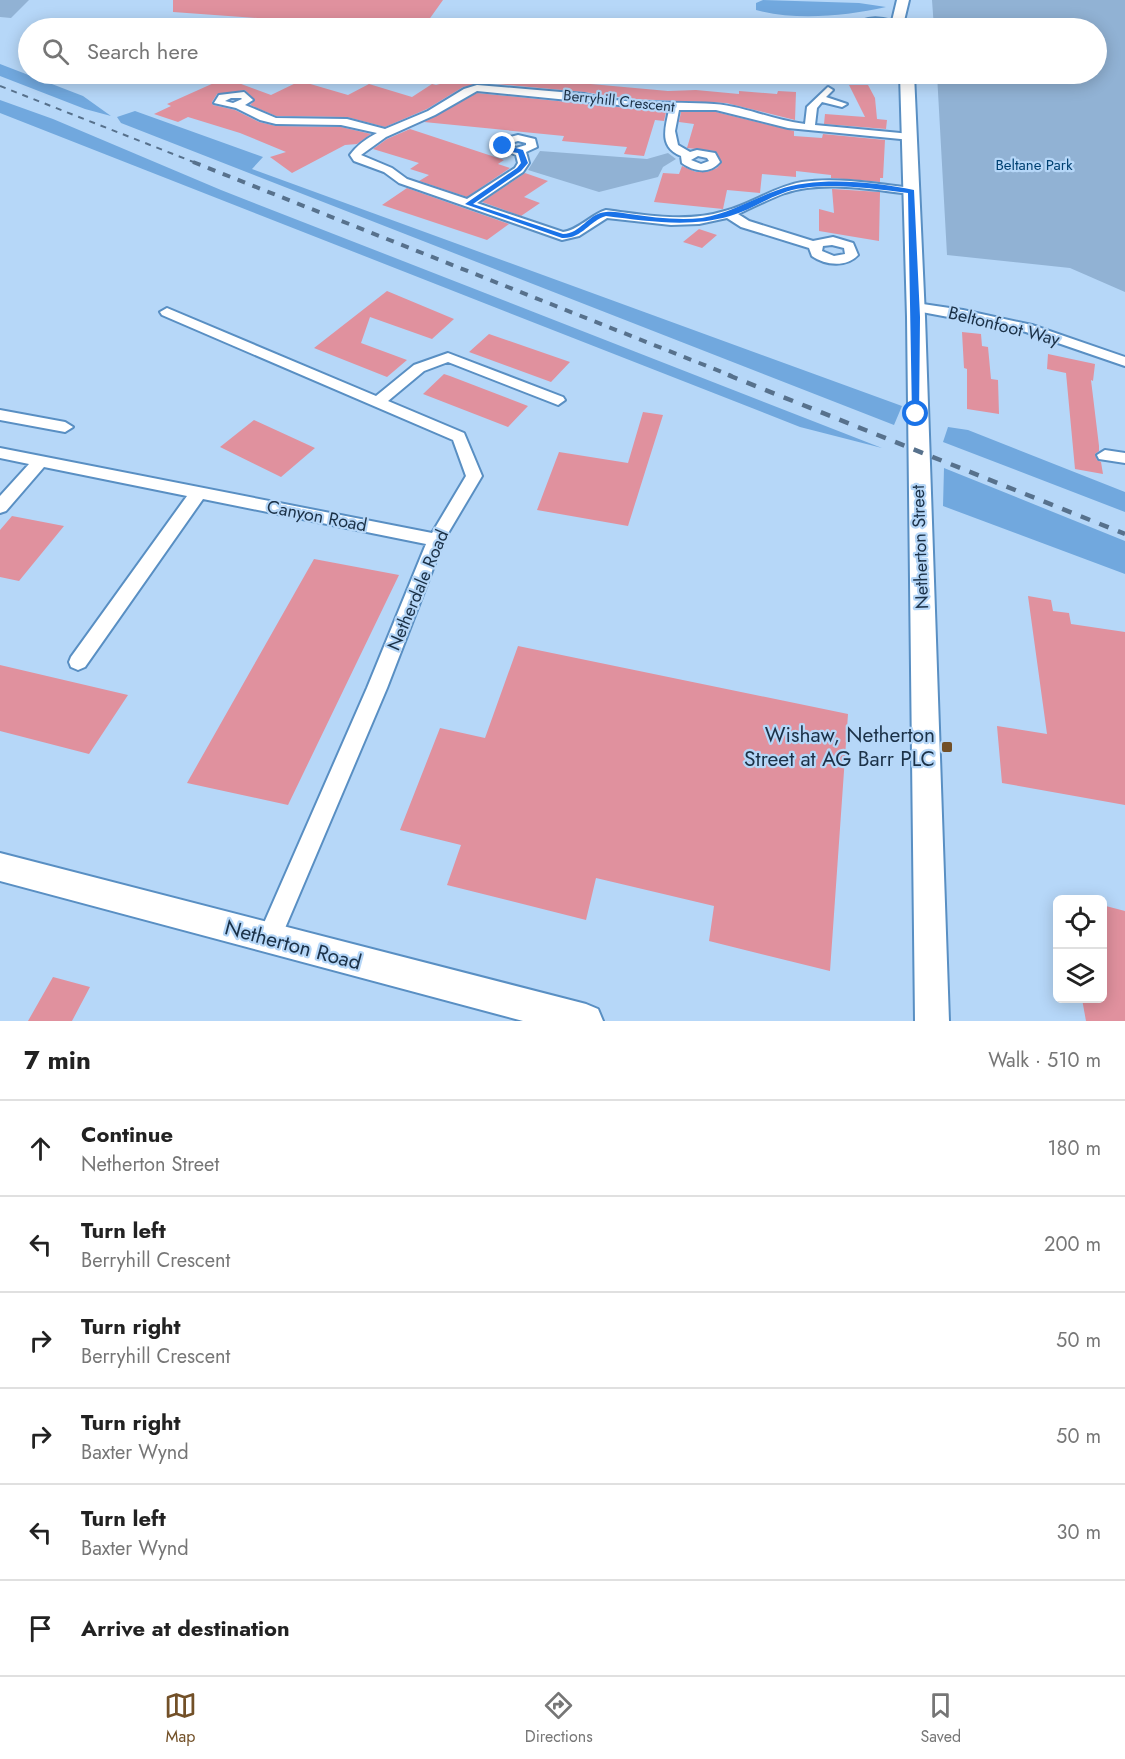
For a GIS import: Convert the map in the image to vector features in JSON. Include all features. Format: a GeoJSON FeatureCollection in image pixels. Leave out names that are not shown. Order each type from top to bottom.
{"type":"FeatureCollection","features":[{"type":"Feature","properties":{"kind":"street"},"geometry":{"type":"LineString","coordinates":[[900,18],[903,0]]}},
{"type":"Feature","properties":{"kind":"street","name":"Netherton Street"},"geometry":{"type":"LineString","coordinates":[[908,84],[916,307],[917,460],[932,1021]]}},
{"type":"Feature","properties":{"kind":"street","name":"Berryhill Crescent"},"geometry":{"type":"LineString","coordinates":[[911,137],[788,125],[716,107],[674,108],[595,102],[584,97],[477,88],[470,89],[441,108],[386,133],[355,155],[358,159],[388,170],[404,182],[562,236],[577,233],[598,216],[606,214],[671,221],[699,220],[729,214],[781,191],[801,186],[832,183],[912,191]]}},
{"type":"Feature","properties":{"kind":"street"},"geometry":{"type":"LineString","coordinates":[[810,127],[812,107],[828,90]]}},
{"type":"Feature","properties":{"kind":"street"},"geometry":{"type":"LineString","coordinates":[[819,99],[842,104]]}},
{"type":"Feature","properties":{"kind":"street"},"geometry":{"type":"LineString","coordinates":[[238,105],[269,120],[287,124],[338,122],[357,124],[386,133]]}},
{"type":"Feature","properties":{"kind":"street"},"geometry":{"type":"LineString","coordinates":[[674,108],[668,139],[671,147],[689,155]]}},
{"type":"Feature","properties":{"kind":"street"},"geometry":{"type":"LineString","coordinates":[[468,204],[519,170],[524,163],[520,152]]}},
{"type":"Feature","properties":{"kind":"street"},"geometry":{"type":"LineString","coordinates":[[729,214],[745,224],[816,246]]}},
{"type":"Feature","properties":{"kind":"street","name":"Beltonfoot Way"},"geometry":{"type":"LineString","coordinates":[[916,307],[963,314],[1027,328],[1125,362]]}},
{"type":"Feature","properties":{"kind":"street","name":"Netherdale Road"},"geometry":{"type":"LineString","coordinates":[[167,312],[459,436],[474,476],[436,540],[377,688],[269,939]]}},
{"type":"Feature","properties":{"kind":"street"},"geometry":{"type":"LineString","coordinates":[[377,403],[419,368],[448,357],[558,400]]}},
{"type":"Feature","properties":{"kind":"street"},"geometry":{"type":"LineString","coordinates":[[0,415],[65,427]]}},
{"type":"Feature","properties":{"kind":"street","name":"Canyon Road"},"geometry":{"type":"LineString","coordinates":[[0,453],[436,540]]}},
{"type":"Feature","properties":{"kind":"street"},"geometry":{"type":"LineString","coordinates":[[1105,455],[1125,458]]}},
{"type":"Feature","properties":{"kind":"street"},"geometry":{"type":"LineString","coordinates":[[0,507],[40,461]]}},
{"type":"Feature","properties":{"kind":"street"},"geometry":{"type":"LineString","coordinates":[[78,662],[199,492]]}},
{"type":"Feature","properties":{"kind":"street","name":"Netherton Road"},"geometry":{"type":"LineString","coordinates":[[0,867],[586,1021]]}},
{"type":"Feature","properties":{"kind":"green space"},"geometry":{"type":"Polygon","coordinates":[[[0,0],[29,0],[11,18],[0,17],[0,0]]]}},
{"type":"Feature","properties":{"kind":"green space","name":"Beltane Park"},"geometry":{"type":"Polygon","coordinates":[[[932,0],[1125,0],[1125,292],[1070,268],[947,255],[938,84],[1107,84],[1107,18],[933,18],[932,0]]]}},
{"type":"Feature","properties":{"kind":"green space"},"geometry":{"type":"Polygon","coordinates":[[[540,151],[647,159],[668,153],[676,159],[663,167],[658,177],[599,192],[528,170],[540,151]]]}},
{"type":"Feature","properties":{"kind":"shaded area"},"geometry":{"type":"Polygon","coordinates":[[[763,0],[859,3],[886,7],[838,15],[804,16],[756,10],[756,3],[763,0]]]}},
{"type":"Feature","properties":{"kind":"shaded area"},"geometry":{"type":"Polygon","coordinates":[[[0,64],[18,71],[18,83],[0,76],[0,64]]]}},
{"type":"Feature","properties":{"kind":"shaded area"},"geometry":{"type":"Polygon","coordinates":[[[21,84],[52,84],[83,96],[111,116],[85,109],[21,84]]]}},
{"type":"Feature","properties":{"kind":"shaded area"},"geometry":{"type":"Polygon","coordinates":[[[0,100],[53,119],[221,190],[882,448],[800,427],[0,113],[0,100]]]}},
{"type":"Feature","properties":{"kind":"shaded area"},"geometry":{"type":"Polygon","coordinates":[[[135,111],[263,157],[252,169],[902,406],[894,425],[121,123],[117,117],[135,111]]]}},
{"type":"Feature","properties":{"kind":"shaded area"},"geometry":{"type":"Polygon","coordinates":[[[948,427],[968,430],[1125,492],[1125,512],[943,442],[948,427]]]}},
{"type":"Feature","properties":{"kind":"shaded area"},"geometry":{"type":"Polygon","coordinates":[[[944,468],[1125,541],[1125,574],[943,506],[944,468]]]}},
{"type":"Feature","properties":{"kind":"building"},"geometry":{"type":"Polygon","coordinates":[[[173,0],[443,0],[430,18],[258,18],[173,12],[173,0]]]}},
{"type":"Feature","properties":{"kind":"building"},"geometry":{"type":"Polygon","coordinates":[[[212,84],[241,84],[271,95],[294,84],[310,84],[348,95],[369,84],[412,97],[432,84],[478,84],[463,87],[427,109],[385,127],[347,117],[276,116],[250,105],[255,100],[245,90],[217,94],[212,102],[213,105],[235,110],[259,122],[276,126],[341,127],[371,134],[357,144],[345,145],[292,173],[270,157],[286,152],[240,133],[188,117],[178,122],[154,114],[171,106],[167,104],[212,84]]]}},
{"type":"Feature","properties":{"kind":"building"},"geometry":{"type":"Polygon","coordinates":[[[496,84],[591,84],[739,94],[739,91],[777,94],[778,91],[796,92],[795,120],[726,103],[633,99],[496,84]]]}},
{"type":"Feature","properties":{"kind":"building"},"geometry":{"type":"Polygon","coordinates":[[[849,85],[868,85],[875,98],[877,119],[887,120],[886,129],[824,124],[825,114],[865,117],[849,85]]]}},
{"type":"Feature","properties":{"kind":"building"},"geometry":{"type":"Polygon","coordinates":[[[477,93],[666,112],[664,121],[655,120],[644,156],[624,154],[627,147],[562,141],[564,136],[424,122],[477,93]]]}},
{"type":"Feature","properties":{"kind":"building"},"geometry":{"type":"Polygon","coordinates":[[[681,112],[716,112],[794,131],[794,136],[822,138],[823,134],[885,140],[883,178],[880,178],[880,182],[831,178],[831,175],[796,171],[796,177],[762,174],[760,193],[727,190],[723,209],[654,202],[663,173],[679,174],[682,166],[696,172],[707,172],[717,168],[722,162],[715,151],[687,148],[694,124],[679,122],[681,112]]]}},
{"type":"Feature","properties":{"kind":"building"},"geometry":{"type":"Polygon","coordinates":[[[410,129],[504,160],[498,164],[510,168],[467,197],[419,181],[429,175],[410,169],[419,163],[373,149],[387,139],[410,129]]]}},
{"type":"Feature","properties":{"kind":"building"},"geometry":{"type":"Polygon","coordinates":[[[525,173],[548,181],[524,197],[540,203],[521,216],[482,202],[525,173]]]}},
{"type":"Feature","properties":{"kind":"building"},"geometry":{"type":"Polygon","coordinates":[[[407,188],[509,224],[487,240],[382,205],[407,188]]]}},
{"type":"Feature","properties":{"kind":"building"},"geometry":{"type":"Polygon","coordinates":[[[832,189],[880,192],[879,241],[819,231],[819,209],[834,213],[832,189]]]}},
{"type":"Feature","properties":{"kind":"building"},"geometry":{"type":"Polygon","coordinates":[[[699,229],[717,235],[702,248],[683,242],[699,229]]]}},
{"type":"Feature","properties":{"kind":"building"},"geometry":{"type":"Polygon","coordinates":[[[387,291],[454,319],[432,339],[370,317],[361,343],[407,360],[387,377],[314,348],[387,291]]]}},
{"type":"Feature","properties":{"kind":"building"},"geometry":{"type":"Polygon","coordinates":[[[962,332],[981,334],[982,346],[988,347],[991,379],[998,380],[999,414],[967,409],[967,369],[964,368],[962,332]]]}},
{"type":"Feature","properties":{"kind":"building"},"geometry":{"type":"Polygon","coordinates":[[[489,334],[570,362],[551,382],[469,352],[489,334]]]}},
{"type":"Feature","properties":{"kind":"building"},"geometry":{"type":"Polygon","coordinates":[[[1048,354],[1095,364],[1093,381],[1091,380],[1099,451],[1095,454],[1097,460],[1101,462],[1103,474],[1075,469],[1066,373],[1047,369],[1048,354]]]}},
{"type":"Feature","properties":{"kind":"building"},"geometry":{"type":"Polygon","coordinates":[[[444,374],[528,406],[508,427],[423,394],[444,374]]]}},
{"type":"Feature","properties":{"kind":"building"},"geometry":{"type":"Polygon","coordinates":[[[643,412],[663,415],[628,526],[537,510],[559,452],[628,463],[643,412]]]}},
{"type":"Feature","properties":{"kind":"building"},"geometry":{"type":"Polygon","coordinates":[[[254,420],[315,448],[281,477],[220,447],[254,420]]]}},
{"type":"Feature","properties":{"kind":"building"},"geometry":{"type":"Polygon","coordinates":[[[12,516],[64,526],[19,581],[0,577],[0,530],[12,516]]]}},
{"type":"Feature","properties":{"kind":"building"},"geometry":{"type":"Polygon","coordinates":[[[314,559],[399,575],[288,805],[187,783],[314,559]]]}},
{"type":"Feature","properties":{"kind":"building"},"geometry":{"type":"Polygon","coordinates":[[[1028,596],[1051,600],[1053,611],[1069,613],[1071,624],[1125,632],[1125,805],[1002,783],[997,726],[1047,734],[1028,596]]]}},
{"type":"Feature","properties":{"kind":"building"},"geometry":{"type":"Polygon","coordinates":[[[518,646],[848,714],[830,971],[709,941],[714,906],[596,878],[586,920],[447,885],[461,845],[400,830],[440,728],[485,738],[518,646]]]}},
{"type":"Feature","properties":{"kind":"building"},"geometry":{"type":"Polygon","coordinates":[[[0,665],[128,695],[89,754],[0,731],[0,665]]]}},
{"type":"Feature","properties":{"kind":"building"},"geometry":{"type":"Polygon","coordinates":[[[1107,906],[1125,911],[1125,1021],[1086,1021],[1083,1003],[1107,1003],[1107,906]]]}},
{"type":"Feature","properties":{"kind":"building"},"geometry":{"type":"Polygon","coordinates":[[[53,977],[90,987],[72,1021],[28,1021],[53,977]]]}},
{"type":"Feature","properties":{"kind":"railway"},"geometry":{"type":"LineString","coordinates":[[0,86],[196,163]]}},
{"type":"Feature","properties":{"kind":"railway"},"geometry":{"type":"LineString","coordinates":[[193,162],[732,376]]}},
{"type":"Feature","properties":{"kind":"railway"},"geometry":{"type":"LineString","coordinates":[[728,375],[1125,534]]}},
{"type":"Feature","properties":{"kind":"place","name":"Wishaw, Netherton Street at AG Barr PLC"},"geometry":{"type":"Point","coordinates":[947,747]}},
{"type":"Feature","properties":{"kind":"route"},"geometry":{"type":"LineString","coordinates":[[503,146],[507,150],[520,152],[524,163],[519,170],[468,204],[562,236],[577,233],[598,216],[606,214],[671,221],[699,220],[729,214],[781,191],[801,186],[832,183],[912,191],[916,414]]}}]}
